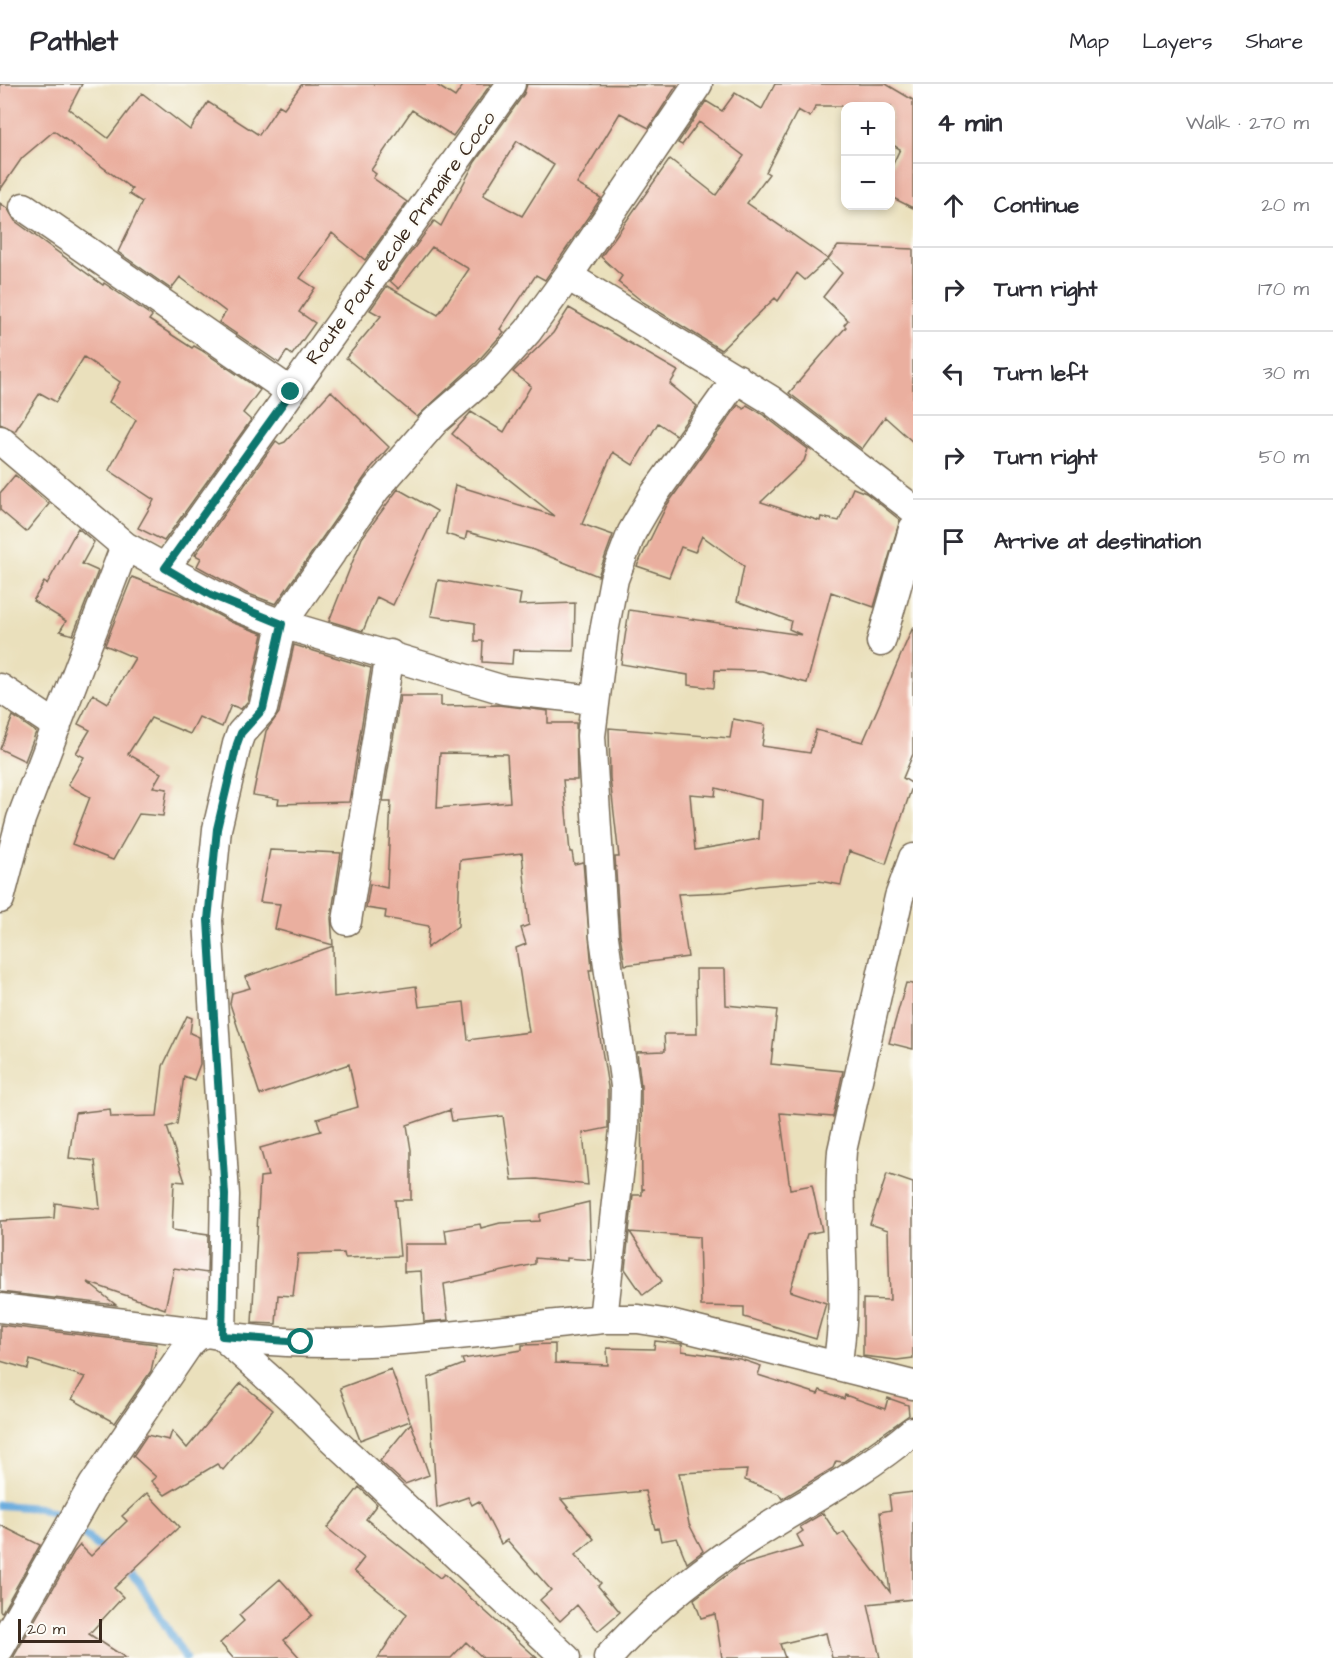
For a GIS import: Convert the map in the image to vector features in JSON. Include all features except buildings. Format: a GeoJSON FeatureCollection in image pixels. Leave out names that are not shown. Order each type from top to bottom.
{"type":"FeatureCollection","features":[{"type":"Feature","properties":{"kind":"street","name":"Route Pour école Primaire Coco"},"geometry":{"type":"LineString","coordinates":[[165,568],[511,84]]}},
{"type":"Feature","properties":{"kind":"street"},"geometry":{"type":"LineString","coordinates":[[214,1335],[225,1195],[208,920],[217,829],[237,744],[241,733],[263,709],[282,624],[376,489],[435,421],[488,375],[528,331],[698,84]]}},
{"type":"Feature","properties":{"kind":"street"},"geometry":{"type":"LineString","coordinates":[[24,207],[291,392]]}},
{"type":"Feature","properties":{"kind":"street"},"geometry":{"type":"LineString","coordinates":[[568,276],[737,378],[913,509]]}},
{"type":"Feature","properties":{"kind":"street"},"geometry":{"type":"LineString","coordinates":[[603,1319],[624,1130],[626,1086],[604,937],[591,736],[604,632],[614,579],[632,532],[653,496],[737,378]]}},
{"type":"Feature","properties":{"kind":"street"},"geometry":{"type":"LineString","coordinates":[[0,440],[126,546],[211,595],[282,624],[390,654],[504,690],[595,700]]}},
{"type":"Feature","properties":{"kind":"street"},"geometry":{"type":"LineString","coordinates":[[881,642],[913,529]]}},
{"type":"Feature","properties":{"kind":"street"},"geometry":{"type":"LineString","coordinates":[[0,898],[21,819],[126,546]]}},
{"type":"Feature","properties":{"kind":"street"},"geometry":{"type":"LineString","coordinates":[[347,921],[390,654]]}},
{"type":"Feature","properties":{"kind":"street"},"geometry":{"type":"LineString","coordinates":[[0,688],[57,726]]}},
{"type":"Feature","properties":{"kind":"street"},"geometry":{"type":"LineString","coordinates":[[837,1366],[844,1329],[838,1191],[842,1151],[899,897],[913,858]]}},
{"type":"Feature","properties":{"kind":"street"},"geometry":{"type":"LineString","coordinates":[[0,1308],[214,1335],[350,1343],[603,1319],[638,1319],[670,1324],[913,1385]]}},
{"type":"Feature","properties":{"kind":"street"},"geometry":{"type":"LineString","coordinates":[[3,1638],[93,1485],[189,1344],[197,1336],[214,1335],[293,1400],[566,1658]]}},
{"type":"Feature","properties":{"kind":"street"},"geometry":{"type":"LineString","coordinates":[[608,1658],[684,1587],[745,1542],[882,1457],[913,1431]]}},
{"type":"Feature","properties":{"kind":"waterway"},"geometry":{"type":"LineString","coordinates":[[0,1505],[39,1508],[60,1516],[107,1553]]}},
{"type":"Feature","properties":{"kind":"waterway"},"geometry":{"type":"LineString","coordinates":[[124,1566],[139,1582],[185,1658]]}},
{"type":"Feature","properties":{"kind":"route"},"geometry":{"type":"LineString","coordinates":[[291,392],[165,568],[211,595],[282,624],[263,709],[241,733],[237,744],[217,829],[208,920],[225,1195],[226,1243],[222,1336],[301,1342]]}}]}
